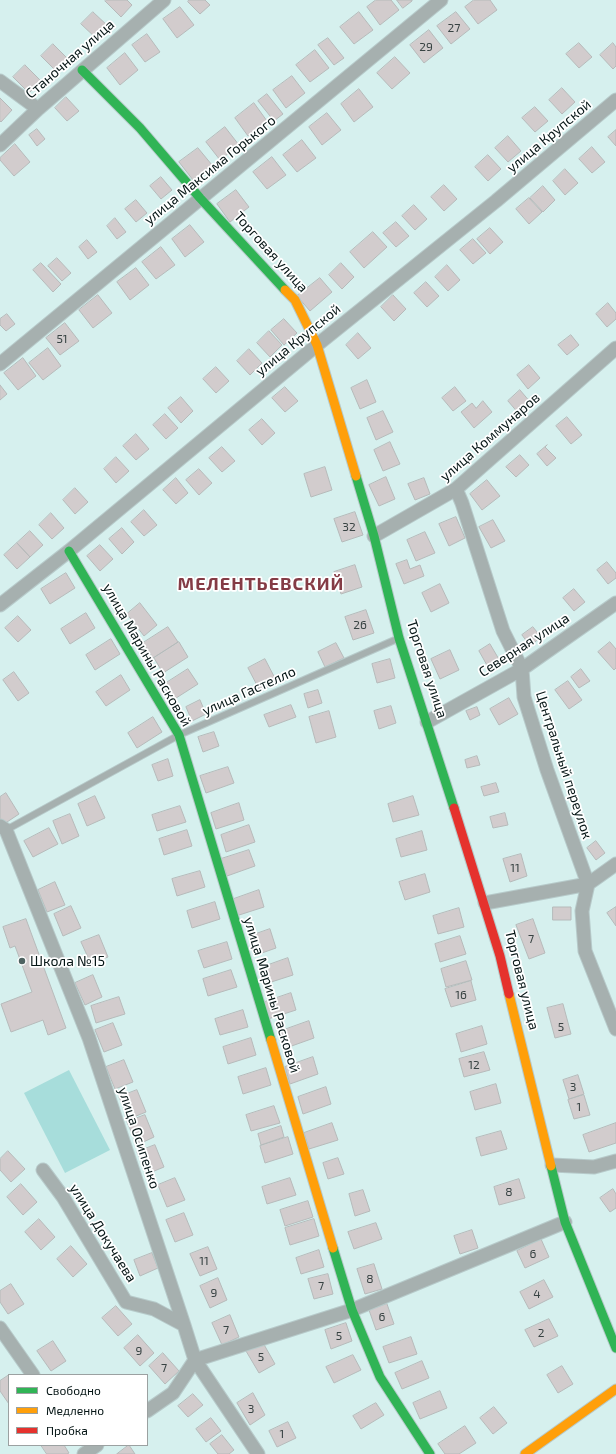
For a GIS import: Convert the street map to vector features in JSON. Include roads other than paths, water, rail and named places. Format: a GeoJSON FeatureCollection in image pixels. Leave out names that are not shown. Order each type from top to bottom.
{"type":"FeatureCollection","features":[{"type":"Feature","properties":{"kind":"street","name":"Станочная улица"},"geometry":{"type":"LineString","coordinates":[[0,145],[82,70],[164,0]]}},
{"type":"Feature","properties":{"kind":"street","name":"улица Максима Горького"},"geometry":{"type":"LineString","coordinates":[[0,364],[441,0]]}},
{"type":"Feature","properties":{"kind":"street","name":"Торговая улица"},"geometry":{"type":"LineString","coordinates":[[82,70],[140,128],[200,198],[295,300],[317,345],[374,536],[399,638],[485,903],[500,956],[565,1222],[616,1348]]}},
{"type":"Feature","properties":{"kind":"street"},"geometry":{"type":"LineString","coordinates":[[0,81],[38,109]]}},
{"type":"Feature","properties":{"kind":"street","name":"улица Крупской"},"geometry":{"type":"LineString","coordinates":[[0,605],[69,551],[317,345],[496,201],[616,100]]}},
{"type":"Feature","properties":{"kind":"street","name":"улица Коммунаров"},"geometry":{"type":"LineString","coordinates":[[374,536],[456,489],[616,348]]}},
{"type":"Feature","properties":{"kind":"street","name":"Центральный переулок"},"geometry":{"type":"LineString","coordinates":[[456,489],[462,503],[503,630],[522,669],[526,705],[547,770],[588,884]]}},
{"type":"Feature","properties":{"kind":"street","name":"улица Марины Расковой"},"geometry":{"type":"LineString","coordinates":[[69,551],[179,736],[352,1310],[380,1377],[430,1454]]}},
{"type":"Feature","properties":{"kind":"street","name":"Северная улица"},"geometry":{"type":"LineString","coordinates":[[427,722],[522,669],[616,603]]}},
{"type":"Feature","properties":{"kind":"street","name":"улица Осипенко"},"geometry":{"type":"LineString","coordinates":[[3,828],[89,1038],[195,1360],[258,1454]]}},
{"type":"Feature","properties":{"kind":"street"},"geometry":{"type":"LineString","coordinates":[[485,903],[588,884],[616,864]]}},
{"type":"Feature","properties":{"kind":"street"},"geometry":{"type":"LineString","coordinates":[[588,884],[582,911],[585,951],[616,1029]]}},
{"type":"Feature","properties":{"kind":"street"},"geometry":{"type":"LineString","coordinates":[[552,1164],[594,1167],[616,1161]]}},
{"type":"Feature","properties":{"kind":"street","name":"улица Докучаева"},"geometry":{"type":"LineString","coordinates":[[43,1170],[63,1197],[126,1302],[154,1309],[184,1324]]}},
{"type":"Feature","properties":{"kind":"street"},"geometry":{"type":"LineString","coordinates":[[148,1410],[173,1393],[195,1360],[352,1310],[565,1222]]}},
{"type":"Feature","properties":{"kind":"street"},"geometry":{"type":"LineString","coordinates":[[0,1328],[32,1374]]}},
{"type":"Feature","properties":{"kind":"street"},"geometry":{"type":"LineString","coordinates":[[524,1454],[616,1389]]}},
{"type":"Feature","properties":{"kind":"lane","name":"улица Гастелло"},"geometry":{"type":"LineString","coordinates":[[3,828],[179,736],[399,638]]}},
{"type":"Feature","properties":{"kind":"place","name":"Школа №15"},"geometry":{"type":"Point","coordinates":[22,961]}},
{"type":"Feature","properties":{"kind":"district","name":"МЕЛЕНТЬЕВСКИЙ"},"geometry":{"type":"Point","coordinates":[261,584]}}]}
